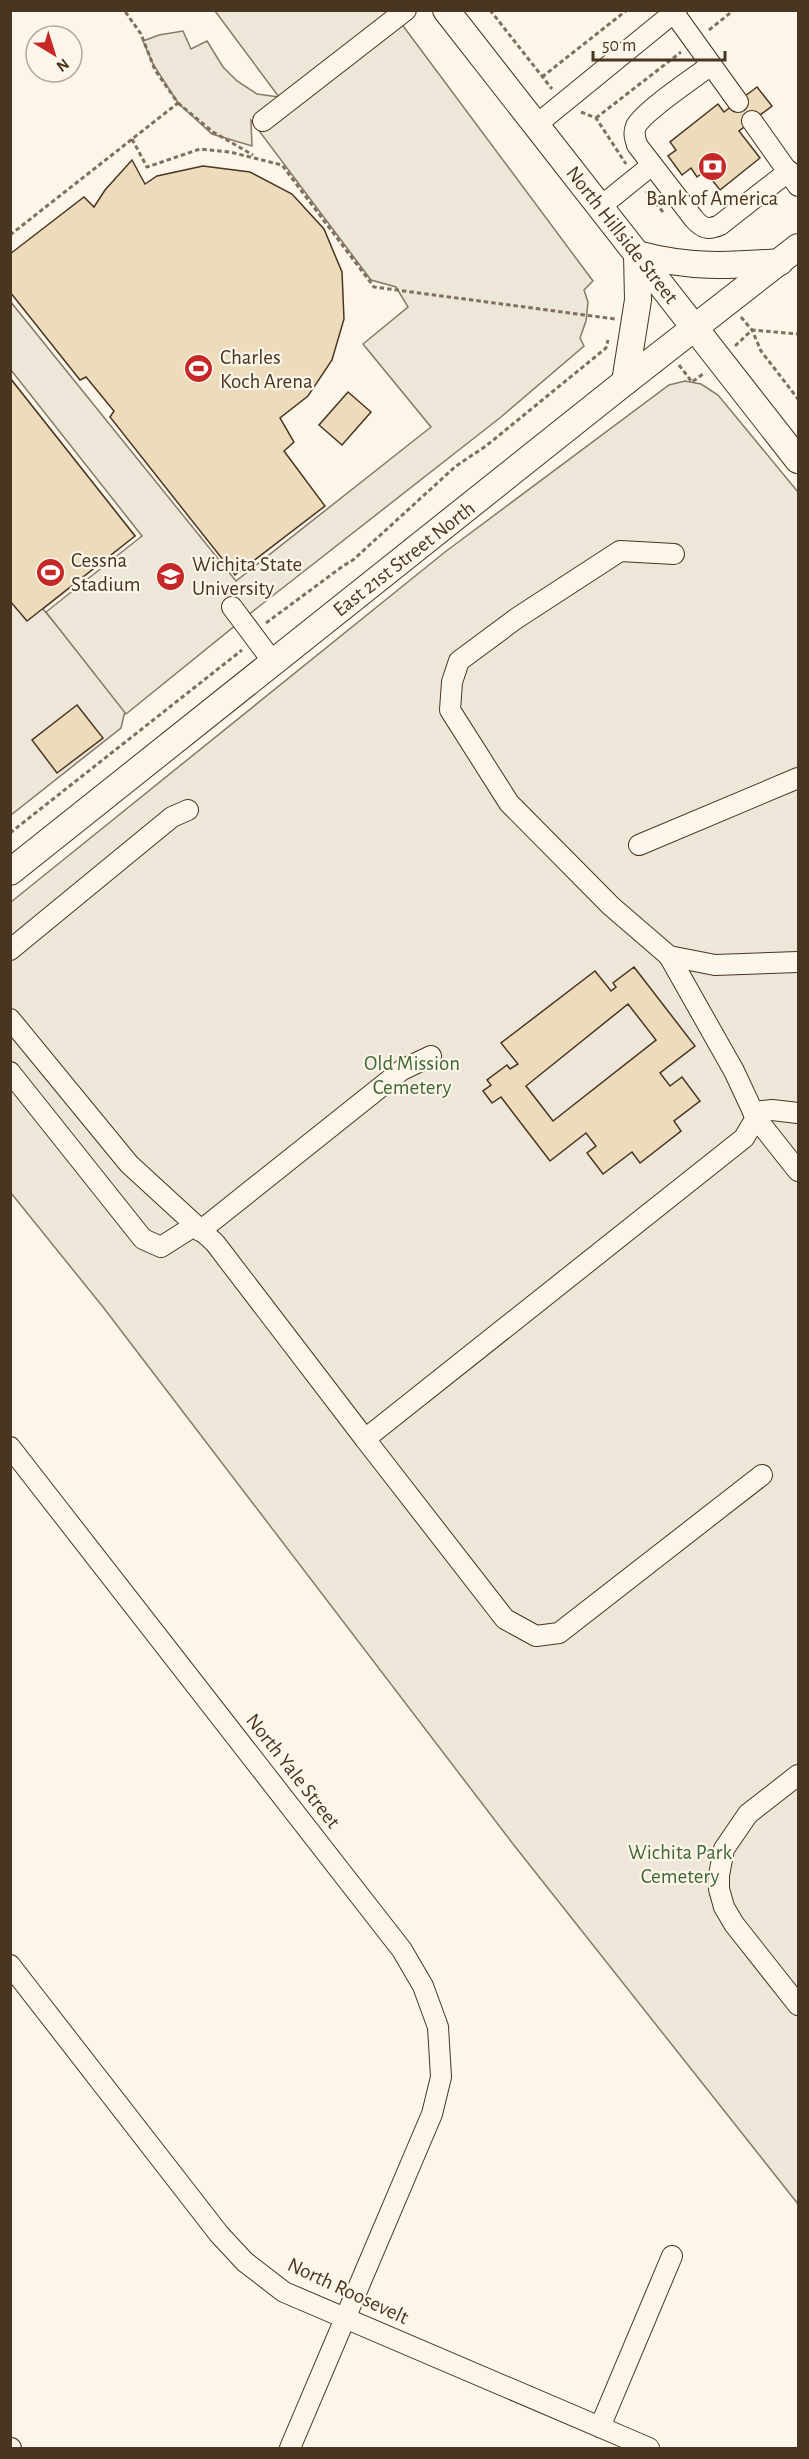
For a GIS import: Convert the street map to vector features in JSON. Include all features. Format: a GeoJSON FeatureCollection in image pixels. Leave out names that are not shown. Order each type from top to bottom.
{"type":"FeatureCollection","features":[{"type":"Feature","properties":{"kind":"main road","name":"North Hillside Street"},"geometry":{"type":"LineString","coordinates":[[446,10],[798,460]]}},
{"type":"Feature","properties":{"kind":"main road"},"geometry":{"type":"LineString","coordinates":[[625,382],[620,323],[638,300],[637,254],[671,263],[705,266],[789,255]]}},
{"type":"Feature","properties":{"kind":"main road","name":"East 21st Street North"},"geometry":{"type":"LineString","coordinates":[[10,872],[625,382],[789,255]]}},
{"type":"Feature","properties":{"kind":"street"},"geometry":{"type":"LineString","coordinates":[[263,121],[406,10]]}},
{"type":"Feature","properties":{"kind":"street"},"geometry":{"type":"LineString","coordinates":[[536,125],[675,12],[738,102]]}},
{"type":"Feature","properties":{"kind":"street"},"geometry":{"type":"LineString","coordinates":[[711,65],[645,116],[636,127],[634,135],[637,145],[702,228],[711,229],[720,225],[794,178],[752,121]]}},
{"type":"Feature","properties":{"kind":"street"},"geometry":{"type":"LineString","coordinates":[[600,207],[652,165]]}},
{"type":"Feature","properties":{"kind":"street"},"geometry":{"type":"LineString","coordinates":[[674,554],[620,551],[517,618],[459,661],[452,682],[450,710],[509,803],[610,906],[669,956],[734,1071],[754,1115],[798,1171]]}},
{"type":"Feature","properties":{"kind":"street"},"geometry":{"type":"LineString","coordinates":[[232,608],[273,663]]}},
{"type":"Feature","properties":{"kind":"street"},"geometry":{"type":"LineString","coordinates":[[639,845],[798,778]]}},
{"type":"Feature","properties":{"kind":"street"},"geometry":{"type":"LineString","coordinates":[[10,950],[172,817],[188,810]]}},
{"type":"Feature","properties":{"kind":"street"},"geometry":{"type":"LineString","coordinates":[[669,956],[715,965],[798,962]]}},
{"type":"Feature","properties":{"kind":"street"},"geometry":{"type":"LineString","coordinates":[[10,1019],[129,1164],[214,1243],[505,1619],[536,1636],[559,1633],[762,1475]]}},
{"type":"Feature","properties":{"kind":"street"},"geometry":{"type":"LineString","coordinates":[[10,1072],[143,1239],[161,1247],[197,1229],[402,1070],[431,1056]]}},
{"type":"Feature","properties":{"kind":"street"},"geometry":{"type":"LineString","coordinates":[[754,1115],[772,1110],[798,1113]]}},
{"type":"Feature","properties":{"kind":"street"},"geometry":{"type":"LineString","coordinates":[[365,1439],[744,1138],[754,1115]]}},
{"type":"Feature","properties":{"kind":"street","name":"North Yale Street"},"geometry":{"type":"LineString","coordinates":[[10,1447],[402,1950],[423,1986],[438,2027],[441,2077],[432,2114],[290,2448]]}},
{"type":"Feature","properties":{"kind":"street"},"geometry":{"type":"LineString","coordinates":[[798,1775],[748,1814],[724,1849],[719,1889],[724,1907],[734,1924],[798,2005]]}},
{"type":"Feature","properties":{"kind":"street","name":"North Roosevelt"},"geometry":{"type":"LineString","coordinates":[[10,1965],[219,2234],[245,2262],[284,2292],[649,2448]]}},
{"type":"Feature","properties":{"kind":"street"},"geometry":{"type":"LineString","coordinates":[[600,2427],[672,2256]]}},
{"type":"Feature","properties":{"kind":"path"},"geometry":{"type":"LineString","coordinates":[[124,10],[141,34],[155,70],[178,103],[213,132],[257,157]]}},
{"type":"Feature","properties":{"kind":"path"},"geometry":{"type":"LineString","coordinates":[[490,10],[542,77],[566,101],[582,113],[596,118],[635,179],[669,219]]}},
{"type":"Feature","properties":{"kind":"path"},"geometry":{"type":"LineString","coordinates":[[542,77],[627,10]]}},
{"type":"Feature","properties":{"kind":"path"},"geometry":{"type":"LineString","coordinates":[[596,118],[734,10]]}},
{"type":"Feature","properties":{"kind":"path"},"geometry":{"type":"LineString","coordinates":[[10,235],[178,103]]}},
{"type":"Feature","properties":{"kind":"path"},"geometry":{"type":"LineString","coordinates":[[132,139],[147,167],[200,149],[257,157],[282,165],[374,287],[620,323]]}},
{"type":"Feature","properties":{"kind":"path"},"geometry":{"type":"LineString","coordinates":[[798,334],[752,330],[761,351],[798,399]]}},
{"type":"Feature","properties":{"kind":"path"},"geometry":{"type":"LineString","coordinates":[[10,833],[240,652],[259,629],[353,560],[456,466],[486,446],[606,348],[609,338]]}},
{"type":"Feature","properties":{"kind":"green space","name":"Cessna Stadium"},"geometry":{"type":"Polygon","coordinates":[[[10,378],[135,536],[43,609],[126,707],[121,728],[11,815],[10,378]]]}},
{"type":"Feature","properties":{"kind":"green space","name":"Old Mission Cemetery"},"geometry":{"type":"Polygon","coordinates":[[[685,381],[701,384],[718,395],[798,492],[798,2204],[513,1844],[103,1307],[11,1193],[11,902],[445,552],[669,385],[685,381]]]}},
{"type":"Feature","properties":{"kind":"shaded area"},"geometry":{"type":"Polygon","coordinates":[[[215,11],[392,11],[593,281],[584,290],[588,302],[586,321],[580,338],[584,346],[501,417],[126,714],[46,612],[142,536],[11,370],[10,301],[236,581],[431,427],[363,344],[408,307],[396,287],[371,280],[251,120],[252,146],[212,134],[178,103],[153,64],[143,41],[159,35],[183,31],[191,49],[207,41],[223,67],[237,81],[257,94],[279,97],[215,11]]]}},
{"type":"Feature","properties":{"kind":"building"},"geometry":{"type":"Polygon","coordinates":[[[757,87],[772,106],[739,131],[760,158],[720,190],[705,171],[697,177],[691,168],[682,175],[668,156],[676,150],[670,142],[718,104],[724,112],[757,87]]]}},
{"type":"Feature","properties":{"kind":"building","name":"Charles Koch Arena"},"geometry":{"type":"Polygon","coordinates":[[[132,160],[145,184],[157,176],[203,166],[250,172],[292,194],[324,229],[342,272],[344,319],[332,360],[308,396],[280,418],[294,442],[284,451],[325,506],[235,575],[110,417],[114,411],[86,377],[80,380],[10,292],[10,254],[84,197],[94,207],[105,190],[132,160]]]}},
{"type":"Feature","properties":{"kind":"building"},"geometry":{"type":"Polygon","coordinates":[[[10,378],[135,536],[27,621],[10,601],[10,378]]]}},
{"type":"Feature","properties":{"kind":"building"},"geometry":{"type":"Polygon","coordinates":[[[348,392],[371,412],[342,445],[319,425],[348,392]]]}},
{"type":"Feature","properties":{"kind":"building"},"geometry":{"type":"Polygon","coordinates":[[[77,705],[103,738],[57,773],[32,740],[77,705]]]}},
{"type":"Feature","properties":{"kind":"building"},"geometry":{"type":"Polygon","coordinates":[[[634,967],[695,1046],[660,1073],[670,1086],[682,1077],[700,1101],[674,1121],[681,1131],[640,1163],[632,1152],[603,1174],[587,1153],[596,1146],[586,1133],[550,1161],[501,1097],[492,1103],[483,1091],[491,1085],[487,1080],[507,1065],[510,1069],[518,1064],[501,1043],[595,971],[611,991],[616,987],[613,983],[634,967]],[[628,1004],[526,1086],[553,1121],[656,1040],[628,1004]]]}},
{"type":"Feature","properties":{"kind":"place","name":"Bank of America"},"geometry":{"type":"Point","coordinates":[712,167]}},
{"type":"Feature","properties":{"kind":"place","name":"Charles Koch Arena"},"geometry":{"type":"Point","coordinates":[199,369]}},
{"type":"Feature","properties":{"kind":"place","name":"Cessna Stadium"},"geometry":{"type":"Point","coordinates":[50,572]}},
{"type":"Feature","properties":{"kind":"place","name":"Wichita State University"},"geometry":{"type":"Point","coordinates":[171,576]}},
{"type":"Feature","properties":{"kind":"park label","name":"Wichita Park Cemetery"},"geometry":{"type":"Point","coordinates":[680,1864]}}]}
